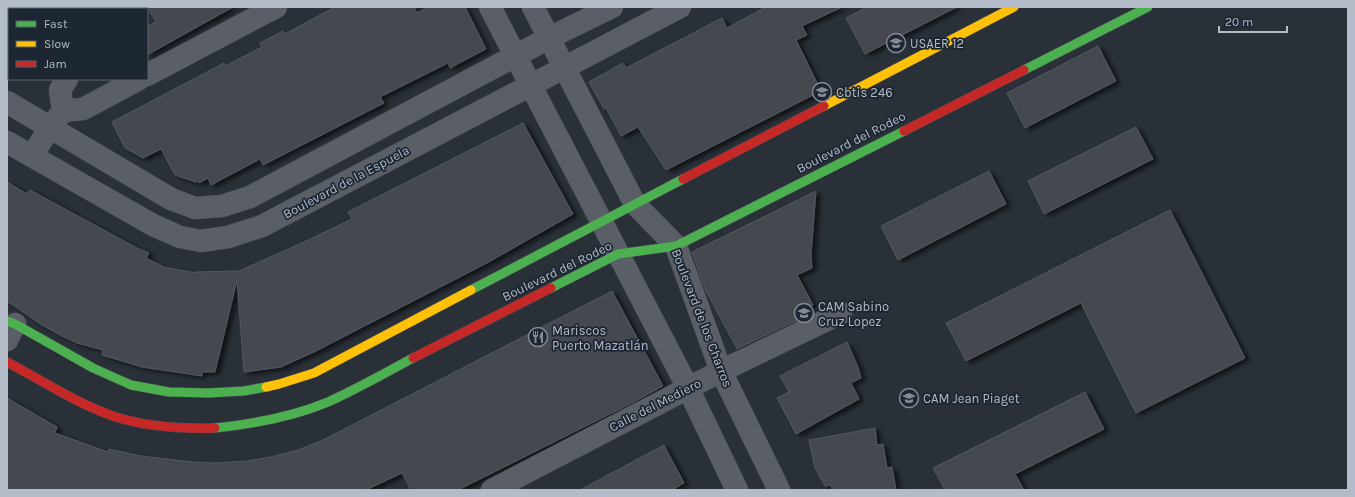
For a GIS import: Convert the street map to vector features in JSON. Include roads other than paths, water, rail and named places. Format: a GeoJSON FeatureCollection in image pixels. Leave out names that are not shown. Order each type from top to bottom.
{"type":"FeatureCollection","features":[{"type":"Feature","properties":{"kind":"street"},"geometry":{"type":"LineString","coordinates":[[148,74],[276,7]]}},
{"type":"Feature","properties":{"kind":"street"},"geometry":{"type":"LineString","coordinates":[[490,7],[688,388],[737,490]]}},
{"type":"Feature","properties":{"kind":"street","name":"Boulevard de los Charros"},"geometry":{"type":"LineString","coordinates":[[533,7],[635,204],[676,246],[721,371],[779,490]]}},
{"type":"Feature","properties":{"kind":"street"},"geometry":{"type":"LineString","coordinates":[[7,102],[56,119],[171,199],[195,208],[222,206],[250,197],[550,38],[612,7]]}},
{"type":"Feature","properties":{"kind":"street","name":"Boulevard de la Espuela"},"geometry":{"type":"LineString","coordinates":[[7,142],[153,225],[180,237],[201,241],[228,237],[262,226],[680,7]]}},
{"type":"Feature","properties":{"kind":"street","name":"Boulevard del Rodeo"},"geometry":{"type":"LineString","coordinates":[[10,328],[131,385],[169,392],[208,393],[244,391],[279,384],[314,373],[1014,7]]}},
{"type":"Feature","properties":{"kind":"street","name":"Boulevard del Rodeo"},"geometry":{"type":"LineString","coordinates":[[7,362],[94,408],[120,417],[150,424],[181,428],[219,428],[253,424],[288,416],[328,402],[618,254],[676,246],[1147,7]]}},
{"type":"Feature","properties":{"kind":"street"},"geometry":{"type":"LineString","coordinates":[[32,156],[56,119],[60,90],[66,80]]}},
{"type":"Feature","properties":{"kind":"street"},"geometry":{"type":"LineString","coordinates":[[56,119],[83,108],[137,80]]}},
{"type":"Feature","properties":{"kind":"street","name":"Calle del Mediero"},"geometry":{"type":"LineString","coordinates":[[492,490],[721,371],[841,313]]}},
{"type":"Feature","properties":{"kind":"place","name":"USAER 12"},"geometry":{"type":"Point","coordinates":[896,43]}},
{"type":"Feature","properties":{"kind":"place","name":"Cbtis 246"},"geometry":{"type":"Point","coordinates":[822,92]}},
{"type":"Feature","properties":{"kind":"place","name":"CAM Sabino Cruz Lopez"},"geometry":{"type":"Point","coordinates":[804,313]}},
{"type":"Feature","properties":{"kind":"place","name":"Mariscos Puerto Mazatlán"},"geometry":{"type":"Point","coordinates":[538,337]}},
{"type":"Feature","properties":{"kind":"place","name":"CAM Jean Piaget"},"geometry":{"type":"Point","coordinates":[909,398]}}]}
